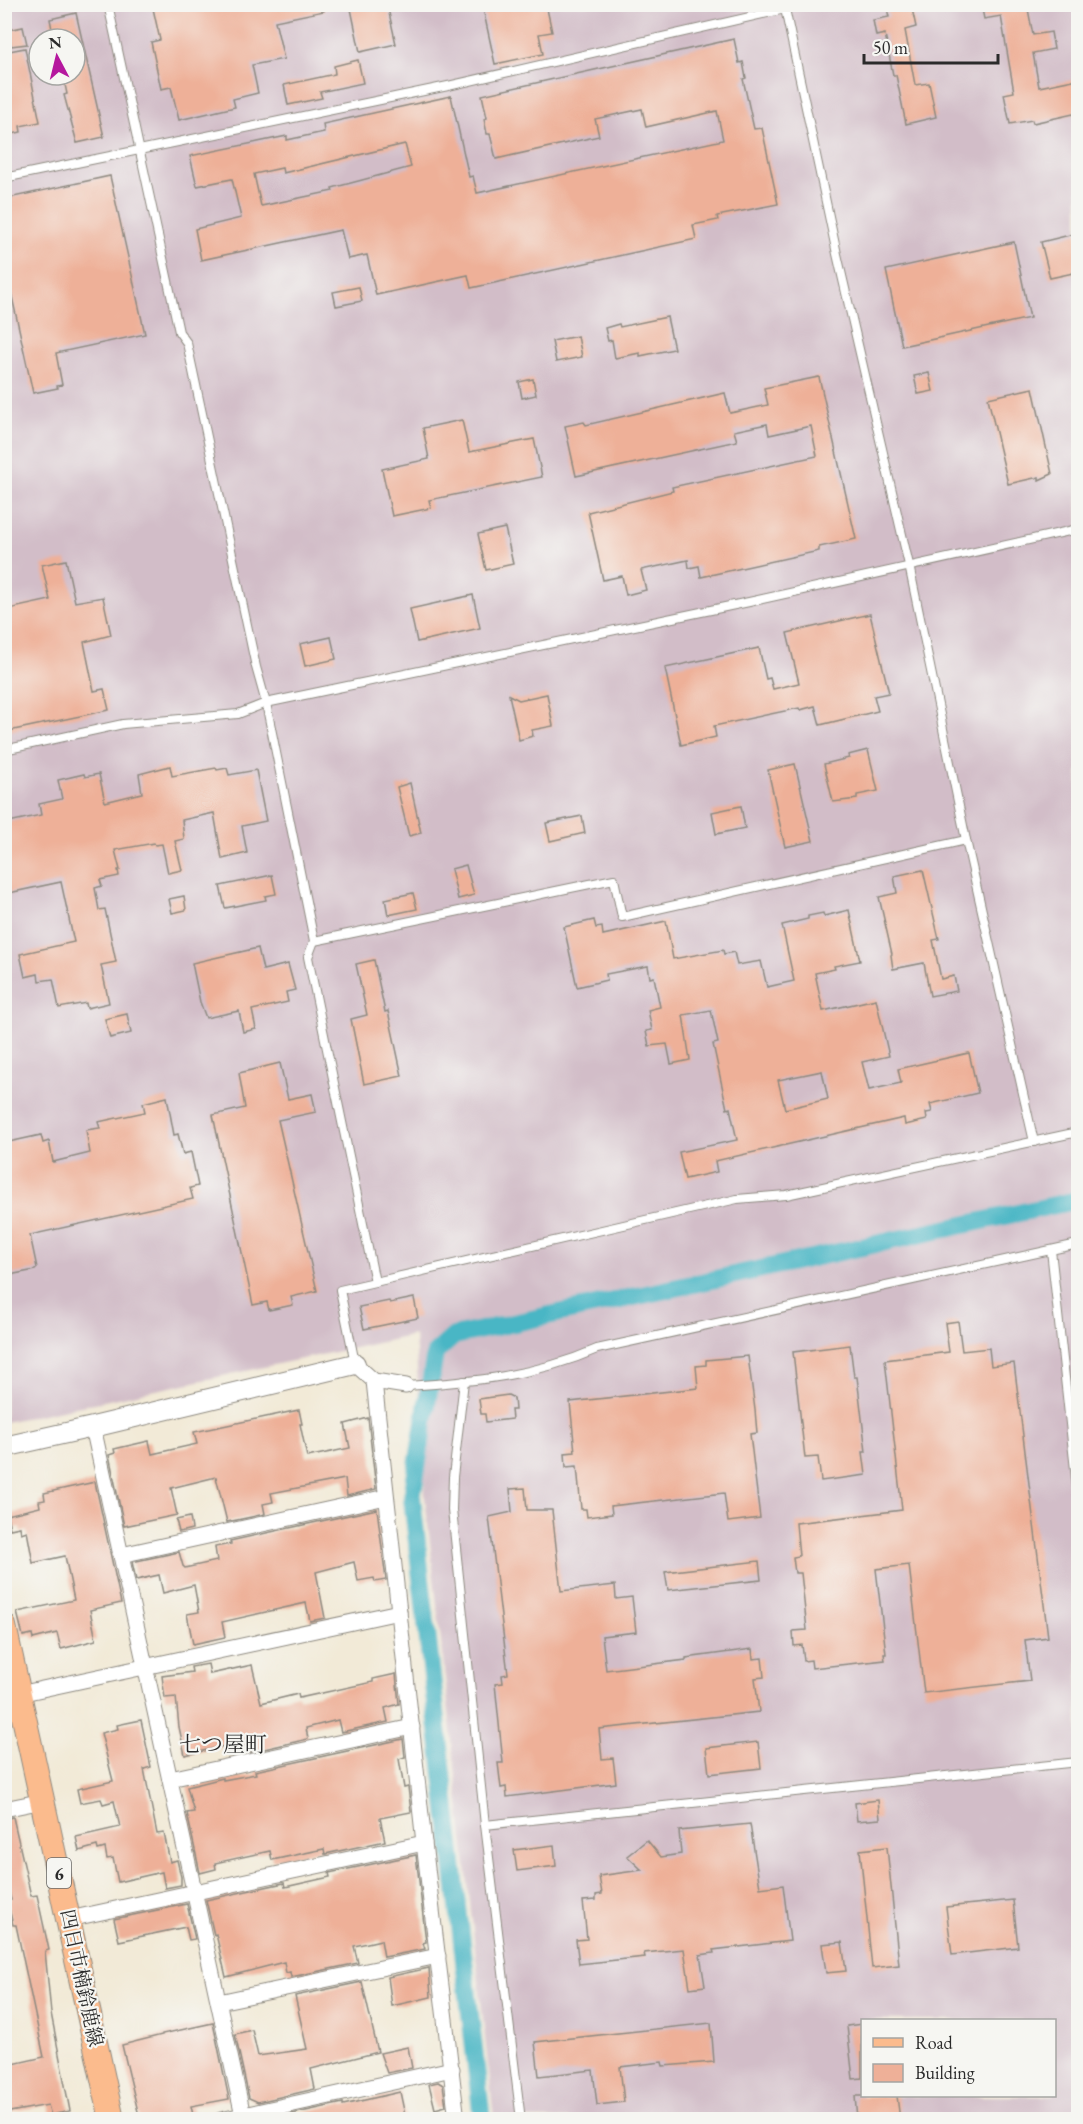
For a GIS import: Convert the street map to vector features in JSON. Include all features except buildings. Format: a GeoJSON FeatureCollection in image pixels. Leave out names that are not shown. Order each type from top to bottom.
{"type":"FeatureCollection","features":[{"type":"Feature","properties":{"kind":"main road","name":"四日市楠鈴鹿線"},"geometry":{"type":"LineString","coordinates":[[4,1626],[69,1919],[109,2119]]}},
{"type":"Feature","properties":{"kind":"street"},"geometry":{"type":"LineString","coordinates":[[4,1447],[355,1364],[374,1382],[406,1386]]}},
{"type":"Feature","properties":{"kind":"street"},"geometry":{"type":"LineString","coordinates":[[374,1382],[424,1843],[457,2120]]}},
{"type":"Feature","properties":{"kind":"street"},"geometry":{"type":"LineString","coordinates":[[93,1427],[244,2117]]}},
{"type":"Feature","properties":{"kind":"street"},"geometry":{"type":"LineString","coordinates":[[121,1555],[386,1497]]}},
{"type":"Feature","properties":{"kind":"street"},"geometry":{"type":"LineString","coordinates":[[19,1694],[399,1612]]}},
{"type":"Feature","properties":{"kind":"street"},"geometry":{"type":"LineString","coordinates":[[170,1779],[412,1726]]}},
{"type":"Feature","properties":{"kind":"street"},"geometry":{"type":"LineString","coordinates":[[4,1809],[43,1801]]}},
{"type":"Feature","properties":{"kind":"street"},"geometry":{"type":"LineString","coordinates":[[69,1919],[424,1843]]}},
{"type":"Feature","properties":{"kind":"street"},"geometry":{"type":"LineString","coordinates":[[219,2002],[438,1956]]}},
{"type":"Feature","properties":{"kind":"street"},"geometry":{"type":"LineString","coordinates":[[221,2120],[244,2117],[452,2069]]}},
{"type":"Feature","properties":{"kind":"lane"},"geometry":{"type":"LineString","coordinates":[[108,4],[179,332],[187,343],[266,703],[314,941],[308,957],[375,1282]]}},
{"type":"Feature","properties":{"kind":"lane"},"geometry":{"type":"LineString","coordinates":[[4,178],[448,86],[784,7],[837,254],[909,565],[966,840],[1034,1142]]}},
{"type":"Feature","properties":{"kind":"lane"},"geometry":{"type":"LineString","coordinates":[[4,750],[123,724],[238,714],[266,703],[749,602],[1078,529]]}},
{"type":"Feature","properties":{"kind":"lane"},"geometry":{"type":"LineString","coordinates":[[314,941],[614,879],[622,917],[966,840]]}},
{"type":"Feature","properties":{"kind":"lane"},"geometry":{"type":"LineString","coordinates":[[355,1364],[340,1290],[737,1199],[786,1195],[1078,1132]]}},
{"type":"Feature","properties":{"kind":"lane"},"geometry":{"type":"LineString","coordinates":[[406,1386],[508,1377],[569,1362],[597,1349],[1078,1244]]}},
{"type":"Feature","properties":{"kind":"lane"},"geometry":{"type":"LineString","coordinates":[[1051,1250],[1078,1497]]}},
{"type":"Feature","properties":{"kind":"lane"},"geometry":{"type":"LineString","coordinates":[[464,1381],[453,1477],[452,1510],[485,1825],[521,2120]]}},
{"type":"Feature","properties":{"kind":"lane"},"geometry":{"type":"LineString","coordinates":[[485,1825],[1078,1762]]}},
{"type":"Feature","properties":{"kind":"shaded area"},"geometry":{"type":"Polygon","coordinates":[[[4,5],[1078,5],[1078,2119],[494,2119],[425,1498],[415,1335],[5,1422],[4,5]]]}},
{"type":"Feature","properties":{"kind":"waterway"},"geometry":{"type":"LineString","coordinates":[[482,2120],[412,1498],[435,1353],[454,1336],[1078,1200]]}},
{"type":"Feature","properties":{"kind":"district","name":"七つ屋町"},"geometry":{"type":"Point","coordinates":[223,1744]}}]}
